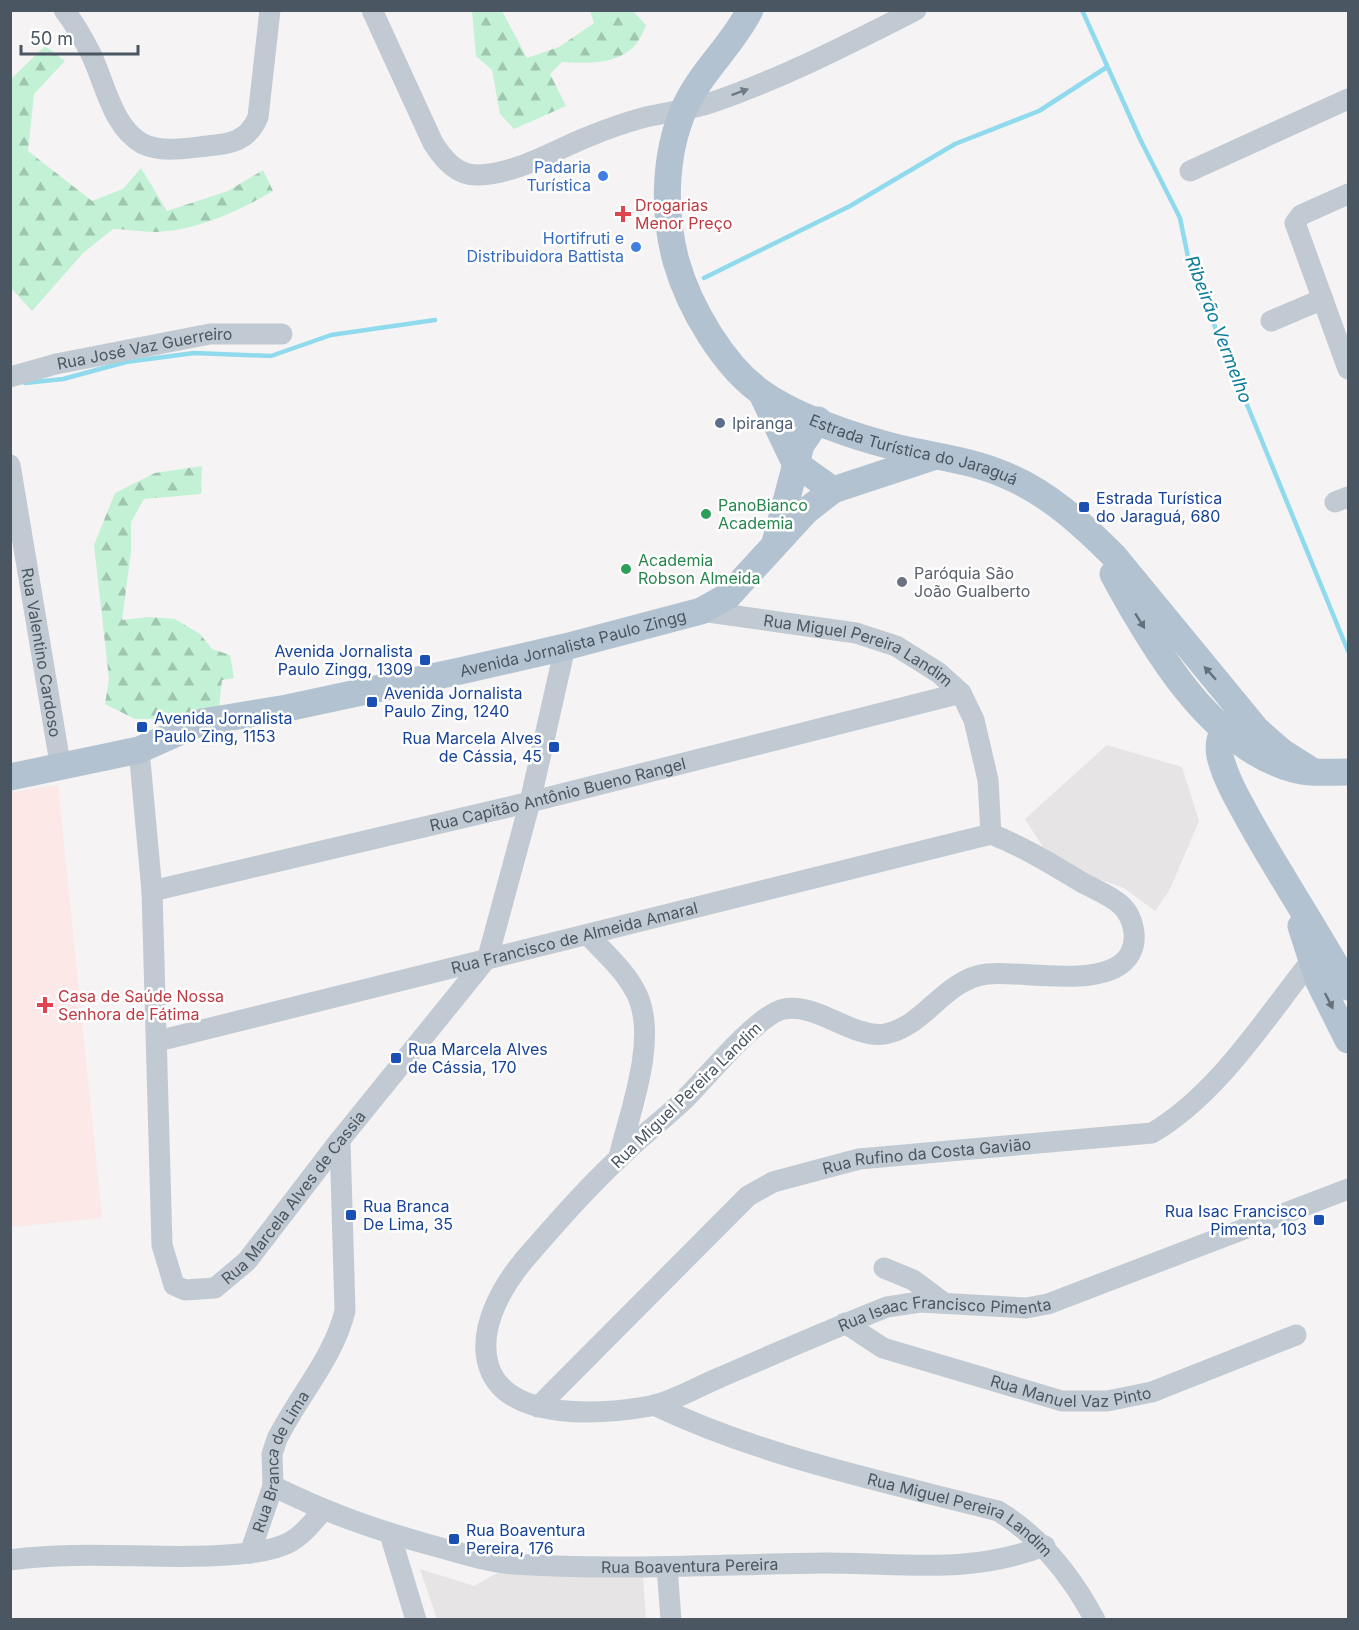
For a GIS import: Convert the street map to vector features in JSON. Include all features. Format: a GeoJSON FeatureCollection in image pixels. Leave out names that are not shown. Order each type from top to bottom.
{"type":"FeatureCollection","features":[{"type":"Feature","properties":{"kind":"main road","name":"Estrada Turística do Jaraguá"},"geometry":{"type":"LineString","coordinates":[[750,10],[702,78],[684,109],[669,166],[667,202],[676,261],[692,303],[712,339],[742,375],[762,394],[818,420],[889,459],[936,456],[1005,474],[1039,492],[1091,533],[1133,578],[1245,732]]}},
{"type":"Feature","properties":{"kind":"main road"},"geometry":{"type":"LineString","coordinates":[[762,394],[795,463],[833,490]]}},
{"type":"Feature","properties":{"kind":"main road","name":"Avenida Jornalista Paulo Zingg"},"geometry":{"type":"LineString","coordinates":[[774,544],[801,445],[818,420]]}},
{"type":"Feature","properties":{"kind":"main road","name":"Avenida Jornalista Paulo Zingg"},"geometry":{"type":"LineString","coordinates":[[10,777],[61,769],[139,750],[168,739],[185,740],[203,737],[241,716],[565,647],[701,611],[728,596],[806,511],[833,490],[889,459]]}},
{"type":"Feature","properties":{"kind":"main road","name":"Estrada Turística do Jaraguá"},"geometry":{"type":"LineString","coordinates":[[1091,533],[1126,599],[1175,676],[1245,732]]}},
{"type":"Feature","properties":{"kind":"main road"},"geometry":{"type":"LineString","coordinates":[[1175,676],[1186,700],[1220,755],[1245,814],[1292,896],[1319,955],[1348,1040]]}},
{"type":"Feature","properties":{"kind":"main road"},"geometry":{"type":"LineString","coordinates":[[1220,755],[1245,732]]}},
{"type":"Feature","properties":{"kind":"main road"},"geometry":{"type":"LineString","coordinates":[[1245,732],[1295,770],[1348,772]]}},
{"type":"Feature","properties":{"kind":"main road"},"geometry":{"type":"LineString","coordinates":[[1245,732],[1245,814]]}},
{"type":"Feature","properties":{"kind":"main road"},"geometry":{"type":"LineString","coordinates":[[1319,955],[1348,987]]}},
{"type":"Feature","properties":{"kind":"street"},"geometry":{"type":"LineString","coordinates":[[64,10],[86,44],[118,118],[131,135],[145,145],[169,150],[228,145],[243,139],[253,130],[258,117],[270,10]]}},
{"type":"Feature","properties":{"kind":"street"},"geometry":{"type":"LineString","coordinates":[[372,10],[433,143],[447,163],[460,172],[477,175],[498,172],[642,118],[684,109],[759,85],[916,10]]}},
{"type":"Feature","properties":{"kind":"street"},"geometry":{"type":"LineString","coordinates":[[1190,171],[1348,99]]}},
{"type":"Feature","properties":{"kind":"street"},"geometry":{"type":"LineString","coordinates":[[1348,194],[1302,215],[1295,223],[1348,369]]}},
{"type":"Feature","properties":{"kind":"street"},"geometry":{"type":"LineString","coordinates":[[1271,321],[1323,299]]}},
{"type":"Feature","properties":{"kind":"street","name":"Rua José Vaz Guerreiro"},"geometry":{"type":"LineString","coordinates":[[10,377],[56,364],[210,334],[282,334]]}},
{"type":"Feature","properties":{"kind":"street","name":"Rua Valentino Cardoso"},"geometry":{"type":"LineString","coordinates":[[10,465],[61,769]]}},
{"type":"Feature","properties":{"kind":"street","name":"Rua Miguel Pereira Landim"},"geometry":{"type":"LineString","coordinates":[[538,1407],[521,1403],[499,1384],[489,1368],[485,1341],[490,1319],[520,1264],[619,1157],[682,1101],[752,1031],[783,1009],[800,1009],[862,1031],[885,1034],[915,1019],[950,988],[980,975],[1095,975],[1117,968],[1133,950],[1135,937],[1132,922],[1120,904],[1016,844],[990,834],[988,780],[983,749],[974,720],[961,693],[939,673],[896,646],[856,633],[701,611]]}},
{"type":"Feature","properties":{"kind":"street","name":"Rua Marcela Alves de Cassia"},"geometry":{"type":"LineString","coordinates":[[139,750],[152,891],[162,1245],[174,1284],[186,1290],[203,1291],[215,1288],[227,1281],[247,1261],[340,1140],[488,957],[530,802],[565,647]]}},
{"type":"Feature","properties":{"kind":"street","name":"Rua Capitão Antônio Bueno Rangel"},"geometry":{"type":"LineString","coordinates":[[152,891],[530,802],[961,693]]}},
{"type":"Feature","properties":{"kind":"street","name":"Rua Francisco de Almeida Amaral"},"geometry":{"type":"LineString","coordinates":[[158,1041],[488,957],[588,935],[990,834]]}},
{"type":"Feature","properties":{"kind":"street"},"geometry":{"type":"LineString","coordinates":[[588,935],[627,978],[639,1000],[644,1023],[645,1048],[619,1157]]}},
{"type":"Feature","properties":{"kind":"street","name":"Rua Rufino da Costa Gavião"},"geometry":{"type":"LineString","coordinates":[[538,1407],[748,1196],[756,1191],[799,1173],[859,1159],[1057,1144],[1152,1133],[1175,1119],[1221,1074],[1319,955]]}},
{"type":"Feature","properties":{"kind":"street","name":"Rua Branca de Lima"},"geometry":{"type":"LineString","coordinates":[[10,1560],[72,1556],[211,1558],[250,1553],[273,1486],[272,1454],[277,1439],[329,1355],[339,1334],[345,1311],[340,1140]]}},
{"type":"Feature","properties":{"kind":"street","name":"Rua Isaac Francisco Pimenta"},"geometry":{"type":"LineString","coordinates":[[538,1407],[598,1410],[654,1405],[887,1307],[920,1302],[1026,1308],[1048,1304],[1348,1190]]}},
{"type":"Feature","properties":{"kind":"street"},"geometry":{"type":"LineString","coordinates":[[884,1268],[913,1280],[944,1303]]}},
{"type":"Feature","properties":{"kind":"street","name":"Rua Manuel Vaz Pinto"},"geometry":{"type":"LineString","coordinates":[[845,1323],[883,1348],[1062,1401],[1107,1401],[1152,1392],[1296,1335]]}},
{"type":"Feature","properties":{"kind":"street","name":"Rua Miguel Pereira Landim"},"geometry":{"type":"LineString","coordinates":[[654,1405],[693,1424],[767,1450],[999,1510],[1020,1524],[1045,1546],[1087,1615]]}},
{"type":"Feature","properties":{"kind":"street","name":"Rua Boaventura Pereira"},"geometry":{"type":"LineString","coordinates":[[273,1486],[322,1510],[390,1534],[469,1556],[512,1564],[667,1567],[828,1563],[934,1568],[995,1561],[1045,1546]]}},
{"type":"Feature","properties":{"kind":"street"},"geometry":{"type":"LineString","coordinates":[[250,1553],[275,1550],[294,1541],[322,1510]]}},
{"type":"Feature","properties":{"kind":"street"},"geometry":{"type":"LineString","coordinates":[[390,1534],[416,1620]]}},
{"type":"Feature","properties":{"kind":"street"},"geometry":{"type":"LineString","coordinates":[[667,1567],[671,1620]]}},
{"type":"Feature","properties":{"kind":"shaded area"},"geometry":{"type":"Polygon","coordinates":[[[1107,745],[1182,767],[1199,821],[1169,891],[1155,911],[1124,888],[1069,869],[1048,855],[1025,819],[1107,745]]]}},
{"type":"Feature","properties":{"kind":"shaded area","name":"Casa de Saúde Nossa Senhora de Fátima"},"geometry":{"type":"Polygon","coordinates":[[[58,785],[102,1218],[11,1227],[11,792],[58,785]]]}},
{"type":"Feature","properties":{"kind":"shaded area"},"geometry":{"type":"Polygon","coordinates":[[[420,1569],[474,1586],[499,1572],[643,1577],[646,1619],[437,1619],[420,1569]]]}},
{"type":"Feature","properties":{"kind":"green space"},"geometry":{"type":"Polygon","coordinates":[[[472,11],[502,11],[527,58],[559,47],[594,23],[590,11],[633,11],[646,25],[640,38],[623,55],[600,62],[562,62],[550,74],[566,106],[514,129],[500,114],[492,70],[476,56],[472,11]]]}},
{"type":"Feature","properties":{"kind":"green space"},"geometry":{"type":"Polygon","coordinates":[[[45,46],[65,61],[34,94],[28,151],[92,201],[123,189],[141,168],[167,211],[228,191],[263,170],[273,191],[217,219],[186,228],[155,232],[113,229],[83,253],[32,311],[11,288],[10,80],[45,46]]]}},
{"type":"Feature","properties":{"kind":"green space"},"geometry":{"type":"Polygon","coordinates":[[[202,466],[201,494],[144,499],[131,522],[131,552],[122,620],[148,617],[175,619],[200,634],[212,649],[230,655],[234,678],[222,680],[219,708],[176,719],[135,719],[105,704],[109,679],[94,545],[115,493],[155,473],[202,466]]]}},
{"type":"Feature","properties":{"kind":"waterway","name":"Ribeirão Vermelho"},"geometry":{"type":"LineString","coordinates":[[1082,10],[1140,139],[1180,218],[1188,257],[1200,290],[1348,651]]}},
{"type":"Feature","properties":{"kind":"waterway"},"geometry":{"type":"LineString","coordinates":[[704,278],[850,206],[955,144],[1039,111],[1107,67]]}},
{"type":"Feature","properties":{"kind":"waterway"},"geometry":{"type":"LineString","coordinates":[[25,383],[63,379],[126,362],[194,353],[271,356],[331,335],[435,320]]}},
{"type":"Feature","properties":{"kind":"place","name":"Padaria Turística"},"geometry":{"type":"Point","coordinates":[603,176]}},
{"type":"Feature","properties":{"kind":"place","name":"Drogarias Menor Preço"},"geometry":{"type":"Point","coordinates":[623,214]}},
{"type":"Feature","properties":{"kind":"place","name":"Hortifruti e Distribuidora Battista"},"geometry":{"type":"Point","coordinates":[636,247]}},
{"type":"Feature","properties":{"kind":"place","name":"Ipiranga"},"geometry":{"type":"Point","coordinates":[720,423]}},
{"type":"Feature","properties":{"kind":"place","name":"Estrada Turística do Jaraguá, 680"},"geometry":{"type":"Point","coordinates":[1084,507]}},
{"type":"Feature","properties":{"kind":"place","name":"PanoBianco Academia"},"geometry":{"type":"Point","coordinates":[706,514]}},
{"type":"Feature","properties":{"kind":"place","name":"Academia Robson Almeida"},"geometry":{"type":"Point","coordinates":[626,569]}},
{"type":"Feature","properties":{"kind":"place","name":"Paróquia São João Gualberto"},"geometry":{"type":"Point","coordinates":[902,582]}},
{"type":"Feature","properties":{"kind":"place","name":"Avenida Jornalista Paulo Zingg, 1309"},"geometry":{"type":"Point","coordinates":[425,660]}},
{"type":"Feature","properties":{"kind":"place","name":"Avenida Jornalista Paulo Zing, 1240"},"geometry":{"type":"Point","coordinates":[372,702]}},
{"type":"Feature","properties":{"kind":"place","name":"Avenida Jornalista Paulo Zing, 1153"},"geometry":{"type":"Point","coordinates":[142,727]}},
{"type":"Feature","properties":{"kind":"place","name":"Rua Marcela Alves de Cássia, 45"},"geometry":{"type":"Point","coordinates":[554,747]}},
{"type":"Feature","properties":{"kind":"place","name":"Casa de Saúde Nossa Senhora de Fátima"},"geometry":{"type":"Point","coordinates":[45,1005]}},
{"type":"Feature","properties":{"kind":"place","name":"Rua Marcela Alves de Cássia, 170"},"geometry":{"type":"Point","coordinates":[396,1058]}},
{"type":"Feature","properties":{"kind":"place","name":"Rua Branca De Lima, 35"},"geometry":{"type":"Point","coordinates":[351,1215]}},
{"type":"Feature","properties":{"kind":"place","name":"Rua Isac Francisco Pimenta, 103"},"geometry":{"type":"Point","coordinates":[1319,1220]}},
{"type":"Feature","properties":{"kind":"place","name":"Rua Boaventura Pereira, 176"},"geometry":{"type":"Point","coordinates":[454,1539]}}]}
